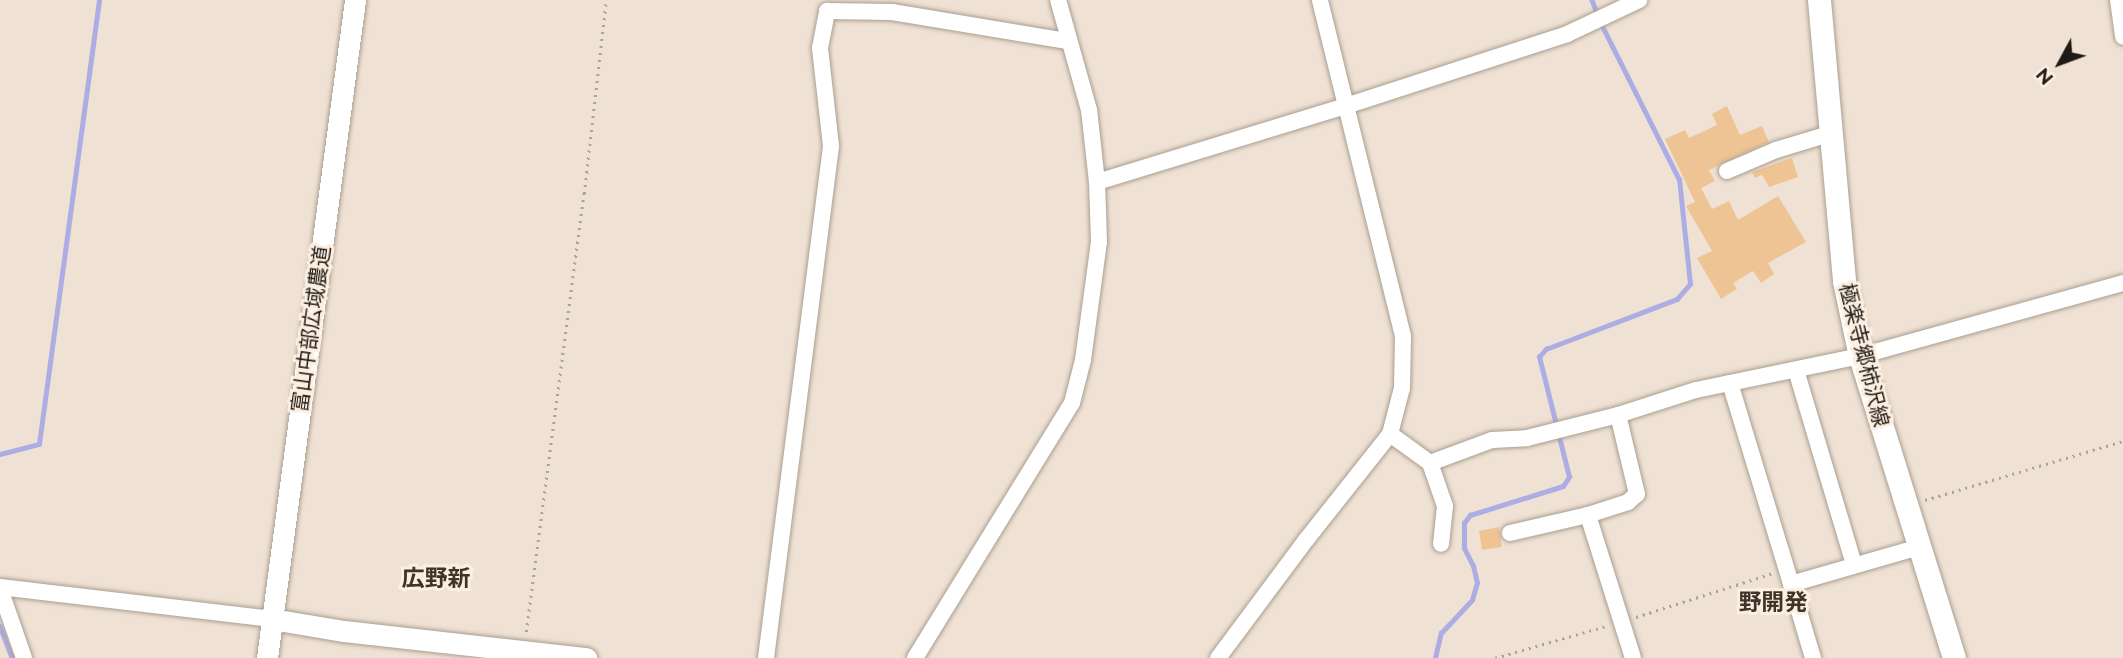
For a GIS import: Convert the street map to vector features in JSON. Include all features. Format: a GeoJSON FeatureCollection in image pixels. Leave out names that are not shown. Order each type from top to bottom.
{"type":"FeatureCollection","features":[{"type":"Feature","properties":{"kind":"main road","name":"極楽寺郷柿沢線"},"geometry":{"type":"LineString","coordinates":[[1819,0],[1844,281],[1860,356],[1954,658]]}},
{"type":"Feature","properties":{"kind":"street","name":"富山中部広域農道"},"geometry":{"type":"LineString","coordinates":[[267,658],[355,0]]}},
{"type":"Feature","properties":{"kind":"street"},"geometry":{"type":"LineString","coordinates":[[915,658],[1072,403],[1083,360],[1099,243],[1097,182],[1089,110],[1058,0]]}},
{"type":"Feature","properties":{"kind":"street"},"geometry":{"type":"LineString","coordinates":[[1217,658],[1306,540],[1391,434],[1402,388],[1403,336],[1320,0]]}},
{"type":"Feature","properties":{"kind":"street"},"geometry":{"type":"LineString","coordinates":[[1097,182],[1346,106],[1567,34],[1626,9],[1639,0]]}},
{"type":"Feature","properties":{"kind":"street"},"geometry":{"type":"LineString","coordinates":[[2118,0],[2123,37]]}},
{"type":"Feature","properties":{"kind":"street"},"geometry":{"type":"LineString","coordinates":[[766,658],[831,146],[820,48],[828,6],[892,12],[1068,41]]}},
{"type":"Feature","properties":{"kind":"street"},"geometry":{"type":"LineString","coordinates":[[1727,171],[1776,150],[1829,134]]}},
{"type":"Feature","properties":{"kind":"street"},"geometry":{"type":"LineString","coordinates":[[1430,463],[1492,440],[1527,438],[1618,415],[1696,390],[1860,356],[2123,283]]}},
{"type":"Feature","properties":{"kind":"street"},"geometry":{"type":"LineString","coordinates":[[1796,370],[1854,565]]}},
{"type":"Feature","properties":{"kind":"street"},"geometry":{"type":"LineString","coordinates":[[1730,383],[1813,658]]}},
{"type":"Feature","properties":{"kind":"street"},"geometry":{"type":"LineString","coordinates":[[1510,533],[1588,515],[1628,502],[1637,494],[1618,415]]}},
{"type":"Feature","properties":{"kind":"street"},"geometry":{"type":"LineString","coordinates":[[1391,434],[1430,463],[1445,506],[1441,544]]}},
{"type":"Feature","properties":{"kind":"street"},"geometry":{"type":"LineString","coordinates":[[1588,515],[1633,658]]}},
{"type":"Feature","properties":{"kind":"street"},"geometry":{"type":"LineString","coordinates":[[1789,576],[1854,565],[1919,547]]}},
{"type":"Feature","properties":{"kind":"street"},"geometry":{"type":"LineString","coordinates":[[24,658],[0,588],[586,658]]}},
{"type":"Feature","properties":{"kind":"path"},"geometry":{"type":"LineString","coordinates":[[524,649],[584,194],[606,0]]}},
{"type":"Feature","properties":{"kind":"path"},"geometry":{"type":"LineString","coordinates":[[1906,506],[2123,441]]}},
{"type":"Feature","properties":{"kind":"path"},"geometry":{"type":"LineString","coordinates":[[1495,658],[1789,576]]}},
{"type":"Feature","properties":{"kind":"building"},"geometry":{"type":"Polygon","coordinates":[[[1727,106],[1740,135],[1762,126],[1769,142],[1709,170],[1715,181],[1701,188],[1712,209],[1729,201],[1738,220],[1778,196],[1806,242],[1768,263],[1774,274],[1761,283],[1753,271],[1733,283],[1737,289],[1721,299],[1697,258],[1712,251],[1686,206],[1695,202],[1665,139],[1685,130],[1689,138],[1717,125],[1712,114],[1727,106]]]}},
{"type":"Feature","properties":{"kind":"building"},"geometry":{"type":"Polygon","coordinates":[[[1792,158],[1798,177],[1769,187],[1762,175],[1755,178],[1752,172],[1792,158]]]}},
{"type":"Feature","properties":{"kind":"building"},"geometry":{"type":"Polygon","coordinates":[[[1499,527],[1502,547],[1482,550],[1479,531],[1499,527]]]}},
{"type":"Feature","properties":{"kind":"waterway"},"geometry":{"type":"LineString","coordinates":[[0,454],[39,444],[99,0]]}},
{"type":"Feature","properties":{"kind":"waterway"},"geometry":{"type":"LineString","coordinates":[[1592,0],[1598,16]]}},
{"type":"Feature","properties":{"kind":"waterway"},"geometry":{"type":"LineString","coordinates":[[1435,658],[1441,633],[1472,600],[1477,583],[1473,566],[1464,548],[1464,523],[1470,515],[1563,486],[1569,477],[1539,357],[1546,349],[1677,299],[1690,284],[1679,180],[1601,24]]}},
{"type":"Feature","properties":{"kind":"waterway"},"geometry":{"type":"LineString","coordinates":[[0,626],[12,658]]}},
{"type":"Feature","properties":{"kind":"district","name":"広野新"},"geometry":{"type":"Point","coordinates":[436,578]}},
{"type":"Feature","properties":{"kind":"district","name":"野開発"},"geometry":{"type":"Point","coordinates":[1773,602]}}]}
